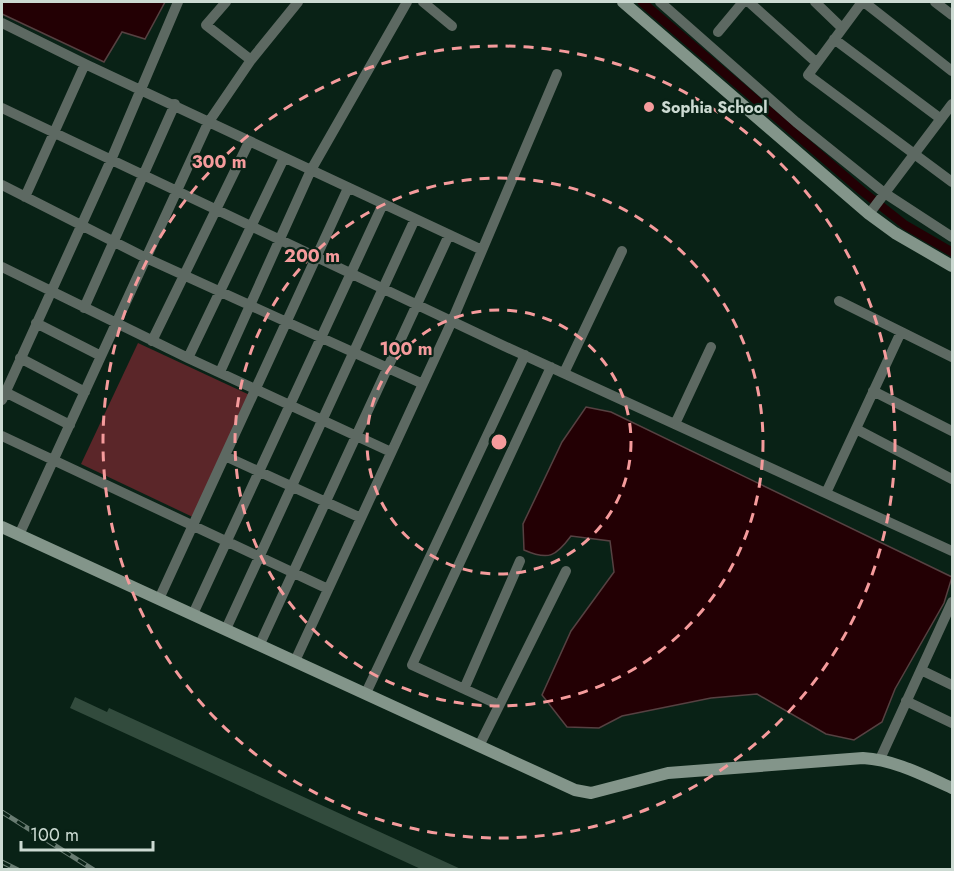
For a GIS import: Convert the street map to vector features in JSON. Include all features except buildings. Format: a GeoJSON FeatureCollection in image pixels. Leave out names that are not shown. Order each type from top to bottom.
{"type":"FeatureCollection","features":[{"type":"Feature","properties":{"kind":"street"},"geometry":{"type":"LineString","coordinates":[[70,425],[3,396],[111,160],[178,2]]}},
{"type":"Feature","properties":{"kind":"street"},"geometry":{"type":"LineString","coordinates":[[226,2],[206,25],[250,60]]}},
{"type":"Feature","properties":{"kind":"street"},"geometry":{"type":"LineString","coordinates":[[19,535],[208,123],[250,60],[298,2]]}},
{"type":"Feature","properties":{"kind":"street"},"geometry":{"type":"LineString","coordinates":[[220,372],[311,170],[407,2]]}},
{"type":"Feature","properties":{"kind":"street"},"geometry":{"type":"LineString","coordinates":[[423,2],[452,26]]}},
{"type":"Feature","properties":{"kind":"street"},"geometry":{"type":"LineString","coordinates":[[623,2],[895,233],[952,266]]}},
{"type":"Feature","properties":{"kind":"street"},"geometry":{"type":"LineString","coordinates":[[660,2],[881,195],[952,237]]}},
{"type":"Feature","properties":{"kind":"street"},"geometry":{"type":"LineString","coordinates":[[718,32],[743,2]]}},
{"type":"Feature","properties":{"kind":"street"},"geometry":{"type":"LineString","coordinates":[[749,2],[817,63]]}},
{"type":"Feature","properties":{"kind":"street"},"geometry":{"type":"LineString","coordinates":[[815,2],[842,28]]}},
{"type":"Feature","properties":{"kind":"street"},"geometry":{"type":"LineString","coordinates":[[952,71],[863,2],[808,75],[952,182]]}},
{"type":"Feature","properties":{"kind":"street"},"geometry":{"type":"LineString","coordinates":[[934,2],[952,15]]}},
{"type":"Feature","properties":{"kind":"street"},"geometry":{"type":"LineString","coordinates":[[2,23],[85,64],[175,104],[208,123],[482,250]]}},
{"type":"Feature","properties":{"kind":"street"},"geometry":{"type":"LineString","coordinates":[[834,39],[948,113],[881,195],[871,212]]}},
{"type":"Feature","properties":{"kind":"street"},"geometry":{"type":"LineString","coordinates":[[25,197],[85,64]]}},
{"type":"Feature","properties":{"kind":"street"},"geometry":{"type":"LineString","coordinates":[[295,661],[452,321],[557,74]]}},
{"type":"Feature","properties":{"kind":"street"},"geometry":{"type":"LineString","coordinates":[[84,308],[175,104]]}},
{"type":"Feature","properties":{"kind":"street"},"geometry":{"type":"LineString","coordinates":[[2,108],[452,321],[952,551]]}},
{"type":"Feature","properties":{"kind":"street"},"geometry":{"type":"LineString","coordinates":[[152,341],[249,142]]}},
{"type":"Feature","properties":{"kind":"street"},"geometry":{"type":"LineString","coordinates":[[188,358],[284,158]]}},
{"type":"Feature","properties":{"kind":"street"},"geometry":{"type":"LineString","coordinates":[[2,185],[146,258],[423,384]]}},
{"type":"Feature","properties":{"kind":"street"},"geometry":{"type":"LineString","coordinates":[[159,600],[348,188]]}},
{"type":"Feature","properties":{"kind":"street"},"geometry":{"type":"LineString","coordinates":[[193,614],[383,204]]}},
{"type":"Feature","properties":{"kind":"street"},"geometry":{"type":"LineString","coordinates":[[226,629],[415,219]]}},
{"type":"Feature","properties":{"kind":"street"},"geometry":{"type":"LineString","coordinates":[[260,644],[449,235]]}},
{"type":"Feature","properties":{"kind":"street"},"geometry":{"type":"LineString","coordinates":[[564,373],[622,251]]}},
{"type":"Feature","properties":{"kind":"street"},"geometry":{"type":"LineString","coordinates":[[2,267],[116,324],[392,452]]}},
{"type":"Feature","properties":{"kind":"street"},"geometry":{"type":"LineString","coordinates":[[839,301],[952,357]]}},
{"type":"Feature","properties":{"kind":"street"},"geometry":{"type":"LineString","coordinates":[[36,323],[101,356]]}},
{"type":"Feature","properties":{"kind":"street"},"geometry":{"type":"LineString","coordinates":[[826,493],[901,332]]}},
{"type":"Feature","properties":{"kind":"street"},"geometry":{"type":"LineString","coordinates":[[675,424],[711,347]]}},
{"type":"Feature","properties":{"kind":"street"},"geometry":{"type":"LineString","coordinates":[[366,693],[525,355]]}},
{"type":"Feature","properties":{"kind":"street"},"geometry":{"type":"LineString","coordinates":[[20,358],[85,392]]}},
{"type":"Feature","properties":{"kind":"street"},"geometry":{"type":"LineString","coordinates":[[499,705],[412,665],[551,367]]}},
{"type":"Feature","properties":{"kind":"street"},"geometry":{"type":"LineString","coordinates":[[873,391],[952,431]]}},
{"type":"Feature","properties":{"kind":"street"},"geometry":{"type":"LineString","coordinates":[[856,429],[952,479]]}},
{"type":"Feature","properties":{"kind":"street"},"geometry":{"type":"LineString","coordinates":[[2,436],[328,589]]}},
{"type":"Feature","properties":{"kind":"street"},"geometry":{"type":"LineString","coordinates":[[225,456],[361,518]]}},
{"type":"Feature","properties":{"kind":"street"},"geometry":{"type":"LineString","coordinates":[[2,526],[575,790],[591,793],[668,773],[863,758],[880,759],[952,788]]}},
{"type":"Feature","properties":{"kind":"street"},"geometry":{"type":"LineString","coordinates":[[464,689],[520,561]]}},
{"type":"Feature","properties":{"kind":"street"},"geometry":{"type":"LineString","coordinates":[[478,746],[566,571]]}},
{"type":"Feature","properties":{"kind":"street"},"geometry":{"type":"LineString","coordinates":[[880,759],[952,602]]}},
{"type":"Feature","properties":{"kind":"street"},"geometry":{"type":"LineString","coordinates":[[921,670],[952,685]]}},
{"type":"Feature","properties":{"kind":"street"},"geometry":{"type":"LineString","coordinates":[[906,701],[952,723]]}},
{"type":"Feature","properties":{"kind":"shaded area"},"geometry":{"type":"Polygon","coordinates":[[[2,2],[165,2],[145,39],[122,32],[104,62],[2,14],[2,2]]]}},
{"type":"Feature","properties":{"kind":"shaded area"},"geometry":{"type":"Polygon","coordinates":[[[138,343],[254,397],[197,519],[81,464],[138,343]]]}},
{"type":"Feature","properties":{"kind":"shaded area"},"geometry":{"type":"Polygon","coordinates":[[[586,407],[611,412],[952,577],[944,603],[895,689],[882,722],[854,740],[826,734],[757,694],[711,698],[622,716],[599,728],[567,727],[542,695],[571,631],[614,572],[610,541],[571,536],[556,552],[546,556],[540,555],[524,550],[523,524],[562,442],[586,407]]]}},
{"type":"Feature","properties":{"kind":"waterway"},"geometry":{"type":"LineString","coordinates":[[642,2],[862,191],[905,225],[952,252]]}},
{"type":"Feature","properties":{"kind":"railway"},"geometry":{"type":"LineString","coordinates":[[2,812],[94,870]]}},
{"type":"Feature","properties":{"kind":"railway"},"geometry":{"type":"LineString","coordinates":[[2,862],[18,870]]}},
{"type":"Feature","properties":{"kind":"place","name":"Sophia School"},"geometry":{"type":"Point","coordinates":[649,107]}}]}
